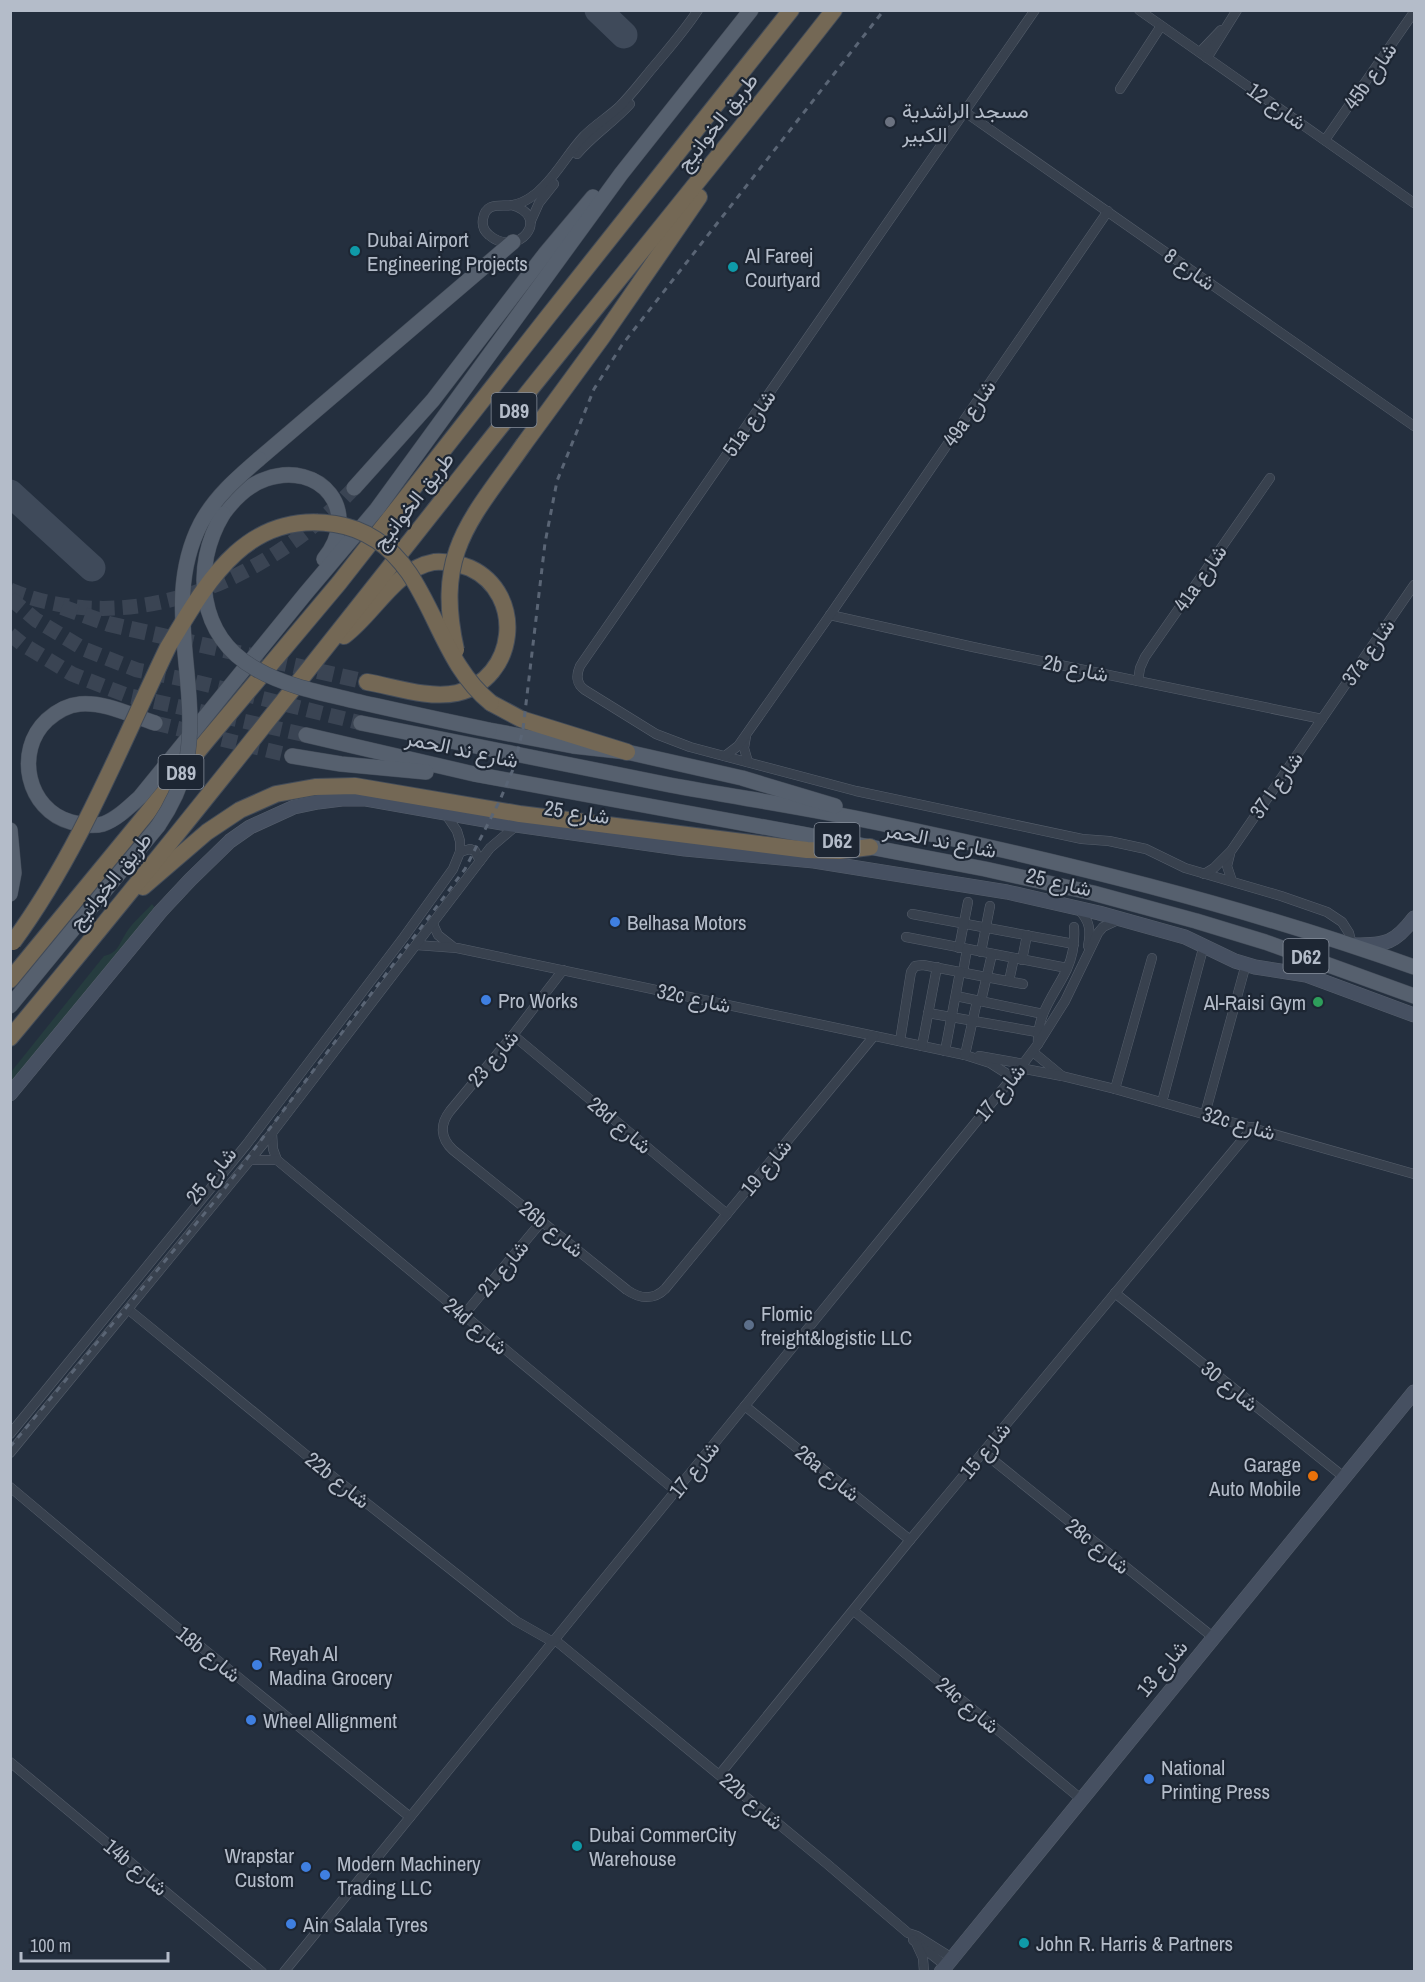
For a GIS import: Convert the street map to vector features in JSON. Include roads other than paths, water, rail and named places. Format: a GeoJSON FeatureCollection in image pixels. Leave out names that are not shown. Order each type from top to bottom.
{"type":"FeatureCollection","features":[{"type":"Feature","properties":{"kind":"highway","name":"طريق الخوانيج"},"geometry":{"type":"LineString","coordinates":[[10,980],[339,583],[791,10]]}},
{"type":"Feature","properties":{"kind":"highway","name":"طريق الخوانيج"},"geometry":{"type":"LineString","coordinates":[[10,1038],[326,648],[834,10]]}},
{"type":"Feature","properties":{"kind":"highway"},"geometry":{"type":"LineString","coordinates":[[459,666],[448,602],[449,584],[457,548],[473,517],[692,208],[699,196],[706,173]]}},
{"type":"Feature","properties":{"kind":"highway"},"geometry":{"type":"LineString","coordinates":[[12,943],[41,902],[66,859],[177,631],[218,570],[234,553],[253,539],[285,526],[321,522],[344,525],[376,539],[394,554],[408,572],[459,666],[473,687],[491,703],[527,722],[627,752]]}},
{"type":"Feature","properties":{"kind":"highway"},"geometry":{"type":"LineString","coordinates":[[326,648],[360,623],[397,583],[420,567],[434,562],[463,565],[489,580],[499,592],[508,622],[503,653],[495,667],[471,688],[456,693],[440,694],[367,682]]}},
{"type":"Feature","properties":{"kind":"highway"},"geometry":{"type":"LineString","coordinates":[[123,901],[150,882],[207,832],[240,810],[276,794],[315,786],[355,786],[520,814],[807,849],[839,851],[870,847]]}},
{"type":"Feature","properties":{"kind":"main road"},"geometry":{"type":"LineString","coordinates":[[154,723],[114,709],[91,704],[78,704],[52,715],[42,725],[30,750],[28,770],[38,798],[44,807],[65,821],[90,826],[104,824],[140,797],[376,509],[621,174],[752,10]]}},
{"type":"Feature","properties":{"kind":"main road"},"geometry":{"type":"LineString","coordinates":[[354,488],[433,399],[570,223],[597,194],[621,174]]}},
{"type":"Feature","properties":{"kind":"main road"},"geometry":{"type":"LineString","coordinates":[[10,1006],[158,826],[183,776],[188,742],[182,599],[187,561],[208,511],[224,491],[259,459],[513,242]]}},
{"type":"Feature","properties":{"kind":"main road"},"geometry":{"type":"LineString","coordinates":[[306,592],[309,578],[330,552],[339,532],[341,522],[339,511],[328,492],[310,479],[289,475],[265,479],[249,488],[231,504],[214,528],[205,558],[204,588],[206,602],[220,634],[230,648],[245,662],[265,674],[326,694],[489,730],[573,746],[627,752],[742,778],[845,809],[877,822]]}},
{"type":"Feature","properties":{"kind":"main road","name":"شارع ند الحمر"},"geometry":{"type":"LineString","coordinates":[[361,723],[670,785],[877,822],[1103,873],[1353,945],[1414,967]]}},
{"type":"Feature","properties":{"kind":"main road","name":"شارع ند الحمر"},"geometry":{"type":"LineString","coordinates":[[306,735],[474,774],[870,847],[996,872],[1148,907],[1265,942],[1414,996]]}},
{"type":"Feature","properties":{"kind":"main road"},"geometry":{"type":"LineString","coordinates":[[292,756],[391,769],[474,774]]}},
{"type":"Feature","properties":{"kind":"main road"},"geometry":{"type":"LineString","coordinates":[[10,830],[14,873],[10,894]]}},
{"type":"Feature","properties":{"kind":"street"},"geometry":{"type":"LineString","coordinates":[[511,205],[530,198],[544,187],[581,139],[628,97],[682,33],[698,10]]}},
{"type":"Feature","properties":{"kind":"street"},"geometry":{"type":"LineString","coordinates":[[530,222],[523,210],[501,204],[492,206],[485,213],[483,222],[487,233],[494,239],[513,242],[526,236],[539,202],[585,145],[624,110],[686,36],[704,10]]}},
{"type":"Feature","properties":{"kind":"street","name":"51a شارع"},"geometry":{"type":"LineString","coordinates":[[1035,10],[580,666],[578,683],[585,690],[662,736],[690,747],[856,790],[1082,839],[1126,844],[1146,849],[1185,868],[1333,914],[1346,927],[1353,945]]}},
{"type":"Feature","properties":{"kind":"street","name":"شارع 12"},"geometry":{"type":"LineString","coordinates":[[1139,10],[1414,203]]}},
{"type":"Feature","properties":{"kind":"street"},"geometry":{"type":"LineString","coordinates":[[1204,55],[1237,10]]}},
{"type":"Feature","properties":{"kind":"street","name":"45b شارع"},"geometry":{"type":"LineString","coordinates":[[1325,140],[1414,12]]}},
{"type":"Feature","properties":{"kind":"street"},"geometry":{"type":"LineString","coordinates":[[1120,89],[1161,26]]}},
{"type":"Feature","properties":{"kind":"street","name":"شارع 8"},"geometry":{"type":"LineString","coordinates":[[965,112],[1414,426]]}},
{"type":"Feature","properties":{"kind":"street","name":"49a شارع"},"geometry":{"type":"LineString","coordinates":[[725,756],[734,750],[830,615],[1108,211]]}},
{"type":"Feature","properties":{"kind":"street","name":"41a شارع"},"geometry":{"type":"LineString","coordinates":[[1138,681],[1145,657],[1270,478]]}},
{"type":"Feature","properties":{"kind":"street","name":"37a شارع"},"geometry":{"type":"LineString","coordinates":[[1322,719],[1414,585]]}},
{"type":"Feature","properties":{"kind":"street","name":"2b شارع"},"geometry":{"type":"LineString","coordinates":[[830,615],[1322,719]]}},
{"type":"Feature","properties":{"kind":"street","name":"شارع ا 37"},"geometry":{"type":"LineString","coordinates":[[1204,874],[1215,868],[1231,851],[1322,719]]}},
{"type":"Feature","properties":{"kind":"street"},"geometry":{"type":"LineString","coordinates":[[747,731],[744,748],[748,762]]}},
{"type":"Feature","properties":{"kind":"street"},"geometry":{"type":"LineString","coordinates":[[10,1094],[161,911],[190,879],[230,841],[250,827],[294,807],[318,801],[366,799],[517,825]]}},
{"type":"Feature","properties":{"kind":"street"},"geometry":{"type":"LineString","coordinates":[[445,813],[458,831],[460,852],[465,849],[475,851],[480,861]]}},
{"type":"Feature","properties":{"kind":"street","name":"شارع 25"},"geometry":{"type":"LineString","coordinates":[[10,1453],[272,1133],[490,848],[517,825],[685,849],[833,864],[1007,892],[1185,937],[1224,957],[1246,964],[1306,975],[1414,1015]]}},
{"type":"Feature","properties":{"kind":"street"},"geometry":{"type":"LineString","coordinates":[[1231,851],[1227,866],[1232,881]]}},
{"type":"Feature","properties":{"kind":"street","name":"شارع 25"},"geometry":{"type":"LineString","coordinates":[[10,1434],[246,1145],[404,937],[453,869],[460,852]]}},
{"type":"Feature","properties":{"kind":"street"},"geometry":{"type":"LineString","coordinates":[[945,1051],[962,972],[964,924],[968,902]]}},
{"type":"Feature","properties":{"kind":"street"},"geometry":{"type":"LineString","coordinates":[[981,952],[990,906]]}},
{"type":"Feature","properties":{"kind":"street","name":"شارع 17"},"geometry":{"type":"LineString","coordinates":[[1077,908],[1085,916],[1089,927],[1086,956]]}},
{"type":"Feature","properties":{"kind":"street"},"geometry":{"type":"LineString","coordinates":[[912,914],[1074,944]]}},
{"type":"Feature","properties":{"kind":"street"},"geometry":{"type":"LineString","coordinates":[[1353,945],[1379,945],[1391,941],[1402,934],[1414,918]]}},
{"type":"Feature","properties":{"kind":"street","name":"شارع 17"},"geometry":{"type":"LineString","coordinates":[[284,1971],[1022,1066],[1065,1001],[1098,933],[1103,927],[1120,919]]}},
{"type":"Feature","properties":{"kind":"street"},"geometry":{"type":"LineString","coordinates":[[433,924],[438,935],[457,948]]}},
{"type":"Feature","properties":{"kind":"street"},"geometry":{"type":"LineString","coordinates":[[1036,1048],[1037,1032],[1043,1014],[1067,968],[1074,944],[1074,927]]}},
{"type":"Feature","properties":{"kind":"street"},"geometry":{"type":"LineString","coordinates":[[1009,981],[1027,935]]}},
{"type":"Feature","properties":{"kind":"street"},"geometry":{"type":"LineString","coordinates":[[906,938],[1067,968]]}},
{"type":"Feature","properties":{"kind":"street","name":"32c شارع"},"geometry":{"type":"LineString","coordinates":[[416,945],[457,948],[945,1051],[990,1056],[1253,1127],[1414,1174]]}},
{"type":"Feature","properties":{"kind":"street"},"geometry":{"type":"LineString","coordinates":[[1162,1102],[1204,945]]}},
{"type":"Feature","properties":{"kind":"street"},"geometry":{"type":"LineString","coordinates":[[968,1055],[973,1021],[992,954]]}},
{"type":"Feature","properties":{"kind":"street"},"geometry":{"type":"LineString","coordinates":[[1115,1089],[1152,958]]}},
{"type":"Feature","properties":{"kind":"street"},"geometry":{"type":"LineString","coordinates":[[900,1041],[913,969],[919,964],[1023,984]]}},
{"type":"Feature","properties":{"kind":"street"},"geometry":{"type":"LineString","coordinates":[[1205,1114],[1246,964]]}},
{"type":"Feature","properties":{"kind":"street"},"geometry":{"type":"LineString","coordinates":[[922,1046],[937,968]]}},
{"type":"Feature","properties":{"kind":"street","name":"شارع 23"},"geometry":{"type":"LineString","coordinates":[[453,1150],[444,1138],[442,1128],[444,1119],[563,970]]}},
{"type":"Feature","properties":{"kind":"street"},"geometry":{"type":"LineString","coordinates":[[956,996],[1043,1014]]}},
{"type":"Feature","properties":{"kind":"street"},"geometry":{"type":"LineString","coordinates":[[928,1013],[1037,1032]]}},
{"type":"Feature","properties":{"kind":"street","name":"28d شارع"},"geometry":{"type":"LineString","coordinates":[[513,1035],[727,1214]]}},
{"type":"Feature","properties":{"kind":"street","name":"شارع 19"},"geometry":{"type":"LineString","coordinates":[[655,1296],[665,1289],[874,1035]]}},
{"type":"Feature","properties":{"kind":"street","name":"32c شارع"},"geometry":{"type":"LineString","coordinates":[[1036,1048],[1062,1076]]}},
{"type":"Feature","properties":{"kind":"street","name":"32c شارع"},"geometry":{"type":"LineString","coordinates":[[968,1055],[990,1063],[1012,1077]]}},
{"type":"Feature","properties":{"kind":"street","name":"شارع 15"},"geometry":{"type":"LineString","coordinates":[[720,1774],[910,1540],[1253,1127]]}},
{"type":"Feature","properties":{"kind":"street"},"geometry":{"type":"LineString","coordinates":[[250,1160],[261,1158],[276,1160],[272,1133]]}},
{"type":"Feature","properties":{"kind":"street","name":"26b شارع"},"geometry":{"type":"LineString","coordinates":[[453,1150],[633,1294],[646,1297],[655,1296]]}},
{"type":"Feature","properties":{"kind":"street","name":"24d شارع"},"geometry":{"type":"LineString","coordinates":[[276,1160],[676,1491]]}},
{"type":"Feature","properties":{"kind":"street","name":"شارع 21"},"geometry":{"type":"LineString","coordinates":[[463,1316],[542,1221]]}},
{"type":"Feature","properties":{"kind":"street","name":"شارع 30"},"geometry":{"type":"LineString","coordinates":[[1115,1293],[1345,1478]]}},
{"type":"Feature","properties":{"kind":"street","name":"22b شارع"},"geometry":{"type":"LineString","coordinates":[[129,1310],[416,1542],[522,1625],[554,1641],[720,1774],[908,1933],[917,1936],[946,1965]]}},
{"type":"Feature","properties":{"kind":"street","name":"شارع 13"},"geometry":{"type":"LineString","coordinates":[[946,1965],[1414,1392]]}},
{"type":"Feature","properties":{"kind":"street","name":"26a شارع"},"geometry":{"type":"LineString","coordinates":[[745,1406],[910,1540]]}},
{"type":"Feature","properties":{"kind":"street","name":"28c شارع"},"geometry":{"type":"LineString","coordinates":[[983,1452],[1214,1638]]}},
{"type":"Feature","properties":{"kind":"street","name":"18b شارع"},"geometry":{"type":"LineString","coordinates":[[10,1487],[173,1624],[410,1817]]}},
{"type":"Feature","properties":{"kind":"street","name":"24c شارع"},"geometry":{"type":"LineString","coordinates":[[854,1611],[1081,1799]]}},
{"type":"Feature","properties":{"kind":"street","name":"14b شارع"},"geometry":{"type":"LineString","coordinates":[[10,1762],[262,1971]]}},
{"type":"Feature","properties":{"kind":"street"},"geometry":{"type":"LineString","coordinates":[[908,1933],[946,1965]]}},
{"type":"Feature","properties":{"kind":"street"},"geometry":{"type":"LineString","coordinates":[[916,1942],[923,1958],[924,1971]]}},
{"type":"Feature","properties":{"kind":"tunnel"},"geometry":{"type":"LineString","coordinates":[[10,590],[56,604],[103,608],[150,604],[196,592],[240,574],[282,550],[320,521],[354,488]]}},
{"type":"Feature","properties":{"kind":"tunnel"},"geometry":{"type":"LineString","coordinates":[[10,598],[36,620],[84,649],[137,670],[192,681],[361,723]]}},
{"type":"Feature","properties":{"kind":"tunnel"},"geometry":{"type":"LineString","coordinates":[[62,607],[109,624],[367,682]]}},
{"type":"Feature","properties":{"kind":"tunnel"},"geometry":{"type":"LineString","coordinates":[[10,634],[22,644],[72,674],[126,695],[306,735]]}},
{"type":"Feature","properties":{"kind":"tunnel"},"geometry":{"type":"LineString","coordinates":[[155,723],[292,756]]}},
{"type":"Feature","properties":{"kind":"railway"},"geometry":{"type":"LineString","coordinates":[[10,1447],[219,1196],[465,869],[514,767],[523,729],[545,543],[557,481],[594,389],[622,345],[884,10]]}},
{"type":"Feature","properties":{"kind":"place","name":"مسجد الراشدية الكبير"},"geometry":{"type":"Point","coordinates":[890,122]}},
{"type":"Feature","properties":{"kind":"place","name":"Dubai Airport Engineering Projects"},"geometry":{"type":"Point","coordinates":[355,251]}},
{"type":"Feature","properties":{"kind":"place","name":"Al Fareej Courtyard"},"geometry":{"type":"Point","coordinates":[733,267]}},
{"type":"Feature","properties":{"kind":"place","name":"Belhasa Motors"},"geometry":{"type":"Point","coordinates":[615,922]}},
{"type":"Feature","properties":{"kind":"place","name":"Pro Works"},"geometry":{"type":"Point","coordinates":[486,1000]}},
{"type":"Feature","properties":{"kind":"place","name":"Al-Raisi Gym"},"geometry":{"type":"Point","coordinates":[1318,1002]}},
{"type":"Feature","properties":{"kind":"place","name":"Flomic freight&logistic LLC"},"geometry":{"type":"Point","coordinates":[749,1325]}},
{"type":"Feature","properties":{"kind":"place","name":"Garage Auto Mobile"},"geometry":{"type":"Point","coordinates":[1313,1476]}},
{"type":"Feature","properties":{"kind":"place","name":"Reyah Al Madina Grocery"},"geometry":{"type":"Point","coordinates":[257,1665]}},
{"type":"Feature","properties":{"kind":"place","name":"Wheel Allignment"},"geometry":{"type":"Point","coordinates":[251,1720]}},
{"type":"Feature","properties":{"kind":"place","name":"National Printing Press"},"geometry":{"type":"Point","coordinates":[1149,1779]}},
{"type":"Feature","properties":{"kind":"place","name":"Dubai CommerCity Warehouse"},"geometry":{"type":"Point","coordinates":[577,1846]}},
{"type":"Feature","properties":{"kind":"place","name":"Wrapstar Custom"},"geometry":{"type":"Point","coordinates":[306,1867]}},
{"type":"Feature","properties":{"kind":"place","name":"Modern Machinery Trading LLC"},"geometry":{"type":"Point","coordinates":[325,1875]}},
{"type":"Feature","properties":{"kind":"place","name":"Ain Salala Tyres"},"geometry":{"type":"Point","coordinates":[291,1924]}},
{"type":"Feature","properties":{"kind":"place","name":"John R. Harris & Partners"},"geometry":{"type":"Point","coordinates":[1024,1943]}}]}
